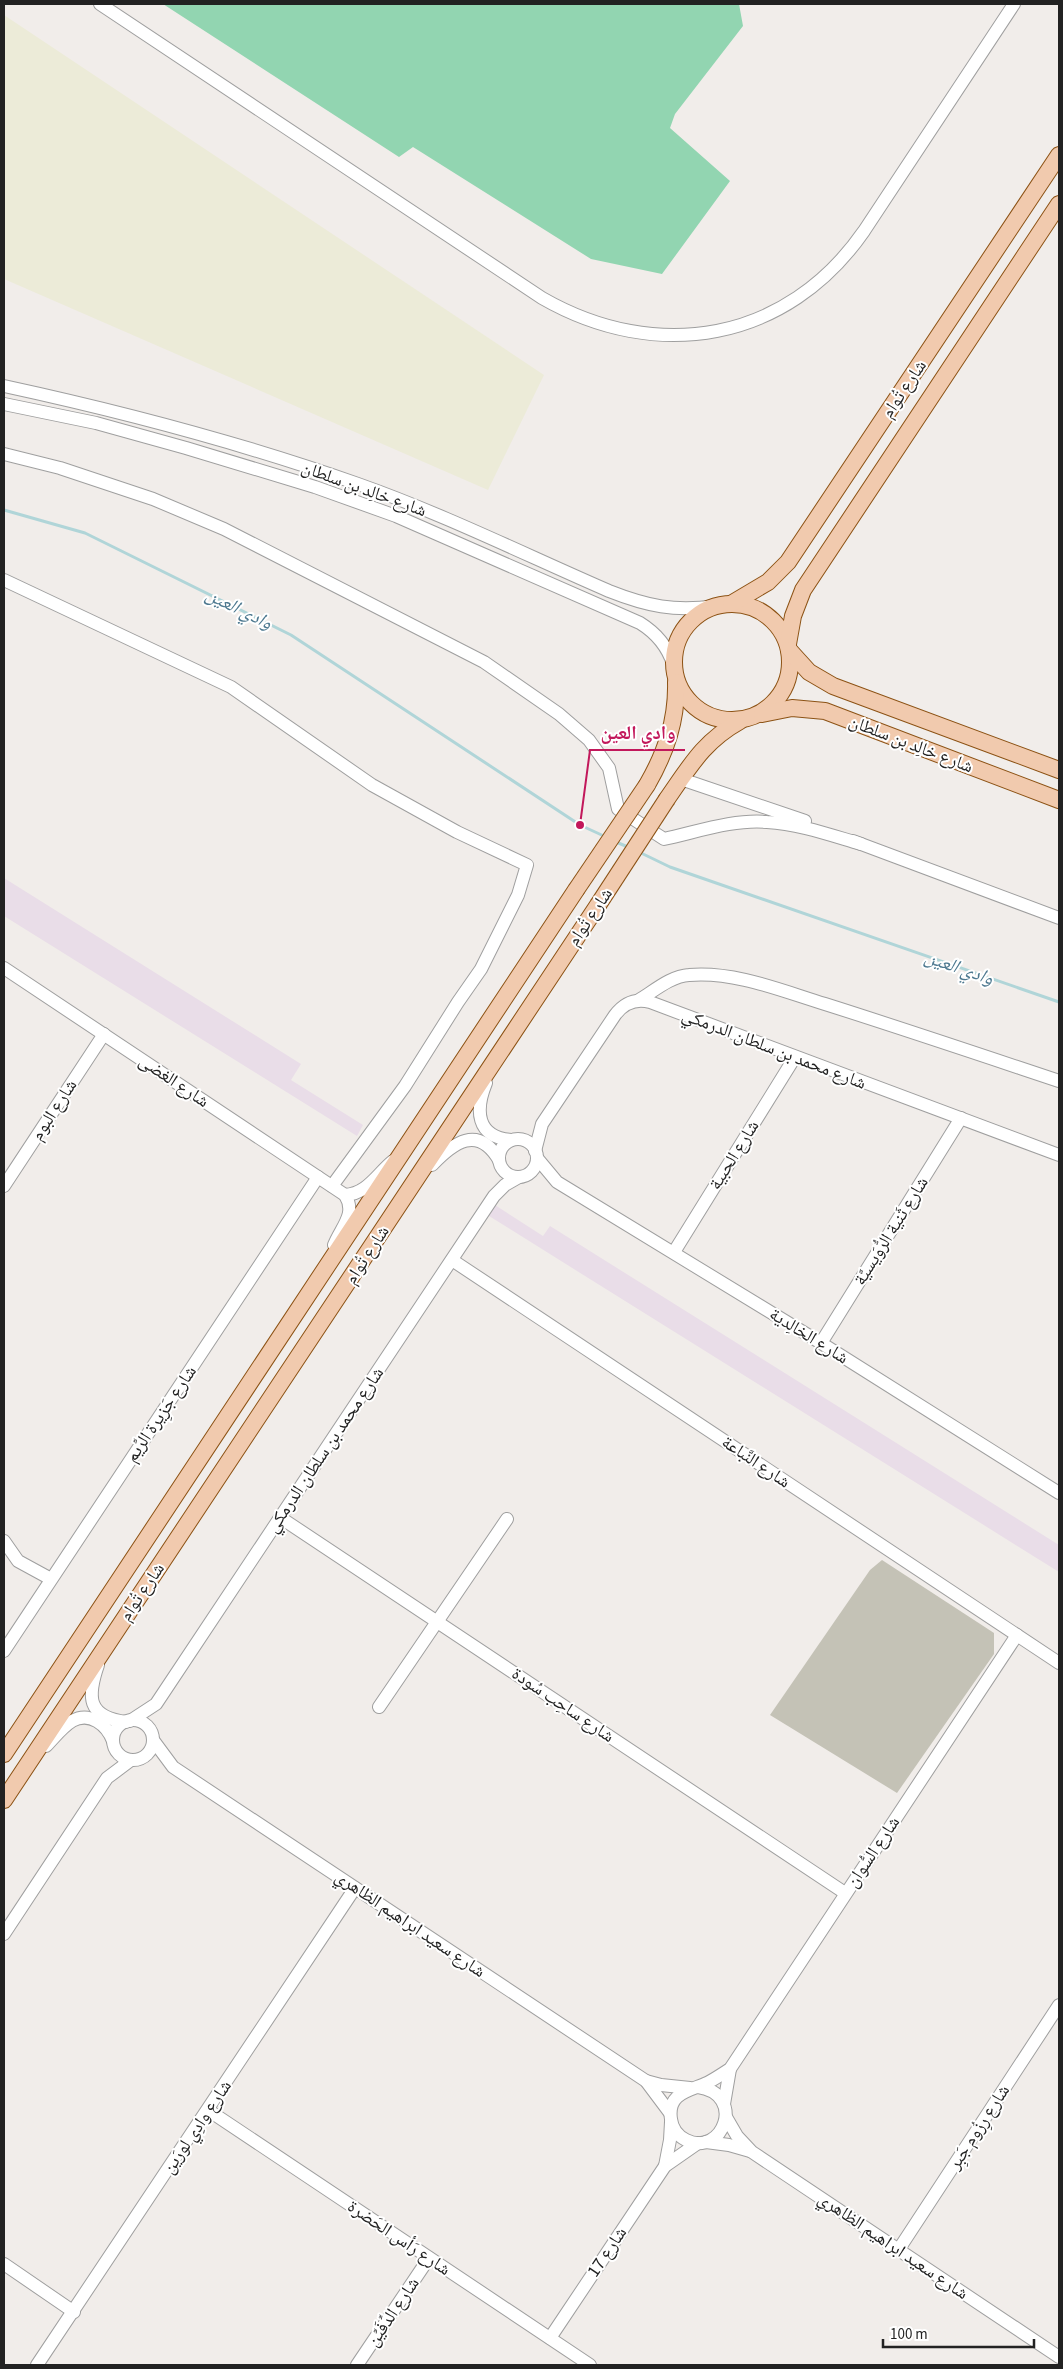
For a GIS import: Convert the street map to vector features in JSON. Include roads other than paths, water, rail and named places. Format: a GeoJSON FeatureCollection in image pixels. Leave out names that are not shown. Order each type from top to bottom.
{"type":"FeatureCollection","features":[{"type":"Feature","properties":{"kind":"main road","name":"شارع تُوام"},"geometry":{"type":"LineString","coordinates":[[723,605],[768,582],[788,562],[1059,155]]}},
{"type":"Feature","properties":{"kind":"main road","name":"شارع تُوام"},"geometry":{"type":"LineString","coordinates":[[788,647],[792,616],[803,590],[1059,204]]}},
{"type":"Feature","properties":{"kind":"main road"},"geometry":{"type":"LineString","coordinates":[[723,605],[746,605],[759,610],[772,619],[781,630],[788,647],[790,669],[785,687],[775,703],[760,714],[740,720],[724,720],[708,716],[694,707],[683,694],[675,672],[675,648],[685,628],[701,612],[723,605]]}},
{"type":"Feature","properties":{"kind":"main road","name":"شارع خالِد بن سلطان"},"geometry":{"type":"LineString","coordinates":[[788,647],[809,672],[834,686],[1059,770]]}},
{"type":"Feature","properties":{"kind":"main road","name":"شارع تُوام"},"geometry":{"type":"LineString","coordinates":[[4,1754],[576,890],[647,786],[666,747],[673,725],[676,702],[675,672]]}},
{"type":"Feature","properties":{"kind":"main road","name":"شارع خالِد بن سلطان"},"geometry":{"type":"LineString","coordinates":[[760,714],[792,708],[825,711],[1059,800]]}},
{"type":"Feature","properties":{"kind":"main road","name":"شارع تُوام"},"geometry":{"type":"LineString","coordinates":[[4,1800],[667,799],[700,751],[712,739],[740,720]]}},
{"type":"Feature","properties":{"kind":"street"},"geometry":{"type":"LineString","coordinates":[[100,4],[550,302],[589,321],[614,329],[666,336],[718,331],[760,318],[791,302],[833,270],[860,238],[1014,4]]}},
{"type":"Feature","properties":{"kind":"street","name":"شارع خالِد بن سلطان"},"geometry":{"type":"LineString","coordinates":[[4,386],[100,407],[190,431],[358,484],[401,500],[609,591],[642,603],[662,608],[680,609],[723,605]]}},
{"type":"Feature","properties":{"kind":"street","name":"شارع خالِد بن سلطان"},"geometry":{"type":"LineString","coordinates":[[4,404],[96,424],[220,457],[315,487],[396,516],[640,623],[660,639],[669,650],[675,672]]}},
{"type":"Feature","properties":{"kind":"street"},"geometry":{"type":"LineString","coordinates":[[4,454],[60,468],[153,499],[224,529],[484,662],[559,714],[589,740],[609,768],[618,808],[664,839],[730,824],[765,822],[790,824],[861,844]]}},
{"type":"Feature","properties":{"kind":"street"},"geometry":{"type":"LineString","coordinates":[[4,580],[230,687],[372,784],[457,832],[527,864],[518,895],[481,970],[405,1086],[332,1186]]}},
{"type":"Feature","properties":{"kind":"street"},"geometry":{"type":"LineString","coordinates":[[681,779],[794,817],[1059,918]]}},
{"type":"Feature","properties":{"kind":"street","name":"شارع الغضى"},"geometry":{"type":"LineString","coordinates":[[4,968],[345,1195]]}},
{"type":"Feature","properties":{"kind":"street"},"geometry":{"type":"LineString","coordinates":[[414,1183],[444,1152],[466,1140],[482,1142],[489,1146],[505,1172],[522,1177],[534,1169],[542,1124],[621,1008],[639,1000],[673,979],[687,974],[712,975],[750,981],[889,1024],[1059,1081]]}},
{"type":"Feature","properties":{"kind":"street","name":"شارع محمد بن سلطان الدرمكي"},"geometry":{"type":"LineString","coordinates":[[639,1000],[650,1002],[1059,1155]]}},
{"type":"Feature","properties":{"kind":"street","name":"شارع البوم"},"geometry":{"type":"LineString","coordinates":[[4,1186],[104,1034]]}},
{"type":"Feature","properties":{"kind":"street","name":"شارع الحبية"},"geometry":{"type":"LineString","coordinates":[[674,1252],[795,1057]]}},
{"type":"Feature","properties":{"kind":"street"},"geometry":{"type":"LineString","coordinates":[[494,1062],[480,1097],[480,1120],[490,1133],[496,1137],[528,1143],[536,1154]]}},
{"type":"Feature","properties":{"kind":"street","name":"شارع ثَنية الرُّوَيسيَّة"},"geometry":{"type":"LineString","coordinates":[[821,1343],[961,1118]]}},
{"type":"Feature","properties":{"kind":"street"},"geometry":{"type":"LineString","coordinates":[[499,1162],[503,1146],[542,1124]]}},
{"type":"Feature","properties":{"kind":"street","name":"شارع الخالِدية"},"geometry":{"type":"LineString","coordinates":[[536,1154],[557,1182],[821,1343],[1059,1493]]}},
{"type":"Feature","properties":{"kind":"street"},"geometry":{"type":"LineString","coordinates":[[331,1259],[338,1236],[350,1215],[349,1201],[345,1195],[364,1189],[379,1173],[401,1156]]}},
{"type":"Feature","properties":{"kind":"street","name":"شارع محمد بن سلطان الدرمكي"},"geometry":{"type":"LineString","coordinates":[[494,1196],[499,1177],[499,1162]]}},
{"type":"Feature","properties":{"kind":"street","name":"شارع جَزِيرة الرِّيم"},"geometry":{"type":"LineString","coordinates":[[4,1651],[318,1177]]}},
{"type":"Feature","properties":{"kind":"street","name":"شارع محمد بن سلطان الدرمكي"},"geometry":{"type":"LineString","coordinates":[[128,1721],[156,1704],[494,1196],[505,1185],[522,1177]]}},
{"type":"Feature","properties":{"kind":"street","name":"شارع الخالِدية"},"geometry":{"type":"LineString","coordinates":[[522,1177],[557,1182]]}},
{"type":"Feature","properties":{"kind":"street","name":"شارع النَّباعة"},"geometry":{"type":"LineString","coordinates":[[452,1260],[1059,1664]]}},
{"type":"Feature","properties":{"kind":"street","name":"شارع ساحِب سُودة"},"geometry":{"type":"LineString","coordinates":[[281,1518],[845,1893]]}},
{"type":"Feature","properties":{"kind":"street"},"geometry":{"type":"LineString","coordinates":[[380,1707],[507,1519]]}},
{"type":"Feature","properties":{"kind":"street"},"geometry":{"type":"LineString","coordinates":[[4,1541],[18,1560],[51,1579]]}},
{"type":"Feature","properties":{"kind":"street","name":"شارع السُّوان"},"geometry":{"type":"LineString","coordinates":[[694,2087],[715,2079],[730,2069],[1017,1635]]}},
{"type":"Feature","properties":{"kind":"street"},"geometry":{"type":"LineString","coordinates":[[104,1650],[91,1686],[92,1701],[100,1714],[106,1718],[136,1721],[146,1726],[152,1738],[149,1752],[107,1778]]}},
{"type":"Feature","properties":{"kind":"street","name":"شارع محمد بن سلطان الدرمكي"},"geometry":{"type":"LineString","coordinates":[[152,1738],[156,1704]]}},
{"type":"Feature","properties":{"kind":"street"},"geometry":{"type":"LineString","coordinates":[[27,1766],[74,1720],[90,1718],[104,1726],[120,1756],[135,1760]]}},
{"type":"Feature","properties":{"kind":"street"},"geometry":{"type":"LineString","coordinates":[[4,1934],[107,1778],[116,1730],[128,1721]]}},
{"type":"Feature","properties":{"kind":"street","name":"شارع سعيد ابراهيم الظاهري"},"geometry":{"type":"LineString","coordinates":[[152,1738],[173,1767],[646,2081],[660,2086],[694,2087]]}},
{"type":"Feature","properties":{"kind":"street","name":"شارع سعيد ابراهيم الظاهري"},"geometry":{"type":"LineString","coordinates":[[135,1760],[173,1767]]}},
{"type":"Feature","properties":{"kind":"street","name":"شارع وادِي لورَين"},"geometry":{"type":"LineString","coordinates":[[37,2365],[355,1888]]}},
{"type":"Feature","properties":{"kind":"street","name":"شارع رِزُوم جَبِر"},"geometry":{"type":"LineString","coordinates":[[899,2249],[1059,2005]]}},
{"type":"Feature","properties":{"kind":"street","name":"شارع السُّوان"},"geometry":{"type":"LineString","coordinates":[[724,2104],[730,2069]]}},
{"type":"Feature","properties":{"kind":"street","name":"شارع سعيد ابراهيم الظاهري"},"geometry":{"type":"LineString","coordinates":[[646,2081],[671,2117]]}},
{"type":"Feature","properties":{"kind":"street"},"geometry":{"type":"LineString","coordinates":[[694,2087],[713,2091],[724,2104],[726,2117],[720,2132],[702,2143],[684,2139],[674,2129],[671,2117],[676,2097],[694,2087]]}},
{"type":"Feature","properties":{"kind":"street","name":"شارع رَأس الحَضرة"},"geometry":{"type":"LineString","coordinates":[[208,2110],[590,2365]]}},
{"type":"Feature","properties":{"kind":"street","name":"شارع 17"},"geometry":{"type":"LineString","coordinates":[[550,2338],[664,2166],[670,2140],[671,2117]]}},
{"type":"Feature","properties":{"kind":"street","name":"شارع سعيد ابراهيم الظاهري"},"geometry":{"type":"LineString","coordinates":[[726,2117],[737,2136],[752,2152],[1059,2357]]}},
{"type":"Feature","properties":{"kind":"street","name":"شارع سعيد ابراهيم الظاهري"},"geometry":{"type":"LineString","coordinates":[[702,2143],[729,2145],[752,2152]]}},
{"type":"Feature","properties":{"kind":"street","name":"شارع 17"},"geometry":{"type":"LineString","coordinates":[[664,2166],[702,2143]]}},
{"type":"Feature","properties":{"kind":"street","name":"شارع الدِّفَيِّن"},"geometry":{"type":"LineString","coordinates":[[357,2365],[429,2258]]}},
{"type":"Feature","properties":{"kind":"street"},"geometry":{"type":"LineString","coordinates":[[4,2264],[74,2312]]}},
{"type":"Feature","properties":{"kind":"waterway","name":"وادي العين"},"geometry":{"type":"LineString","coordinates":[[4,510],[85,533],[291,635],[580,825],[606,837]]}},
{"type":"Feature","properties":{"kind":"waterway","name":"وادي العين"},"geometry":{"type":"LineString","coordinates":[[616,842],[628,847]]}},
{"type":"Feature","properties":{"kind":"waterway","name":"وادي العين"},"geometry":{"type":"LineString","coordinates":[[639,852],[670,867],[1059,1002]]}},
{"type":"Feature","properties":{"kind":"place","name":"وادي العين"},"geometry":{"type":"Point","coordinates":[580,825]}}]}
